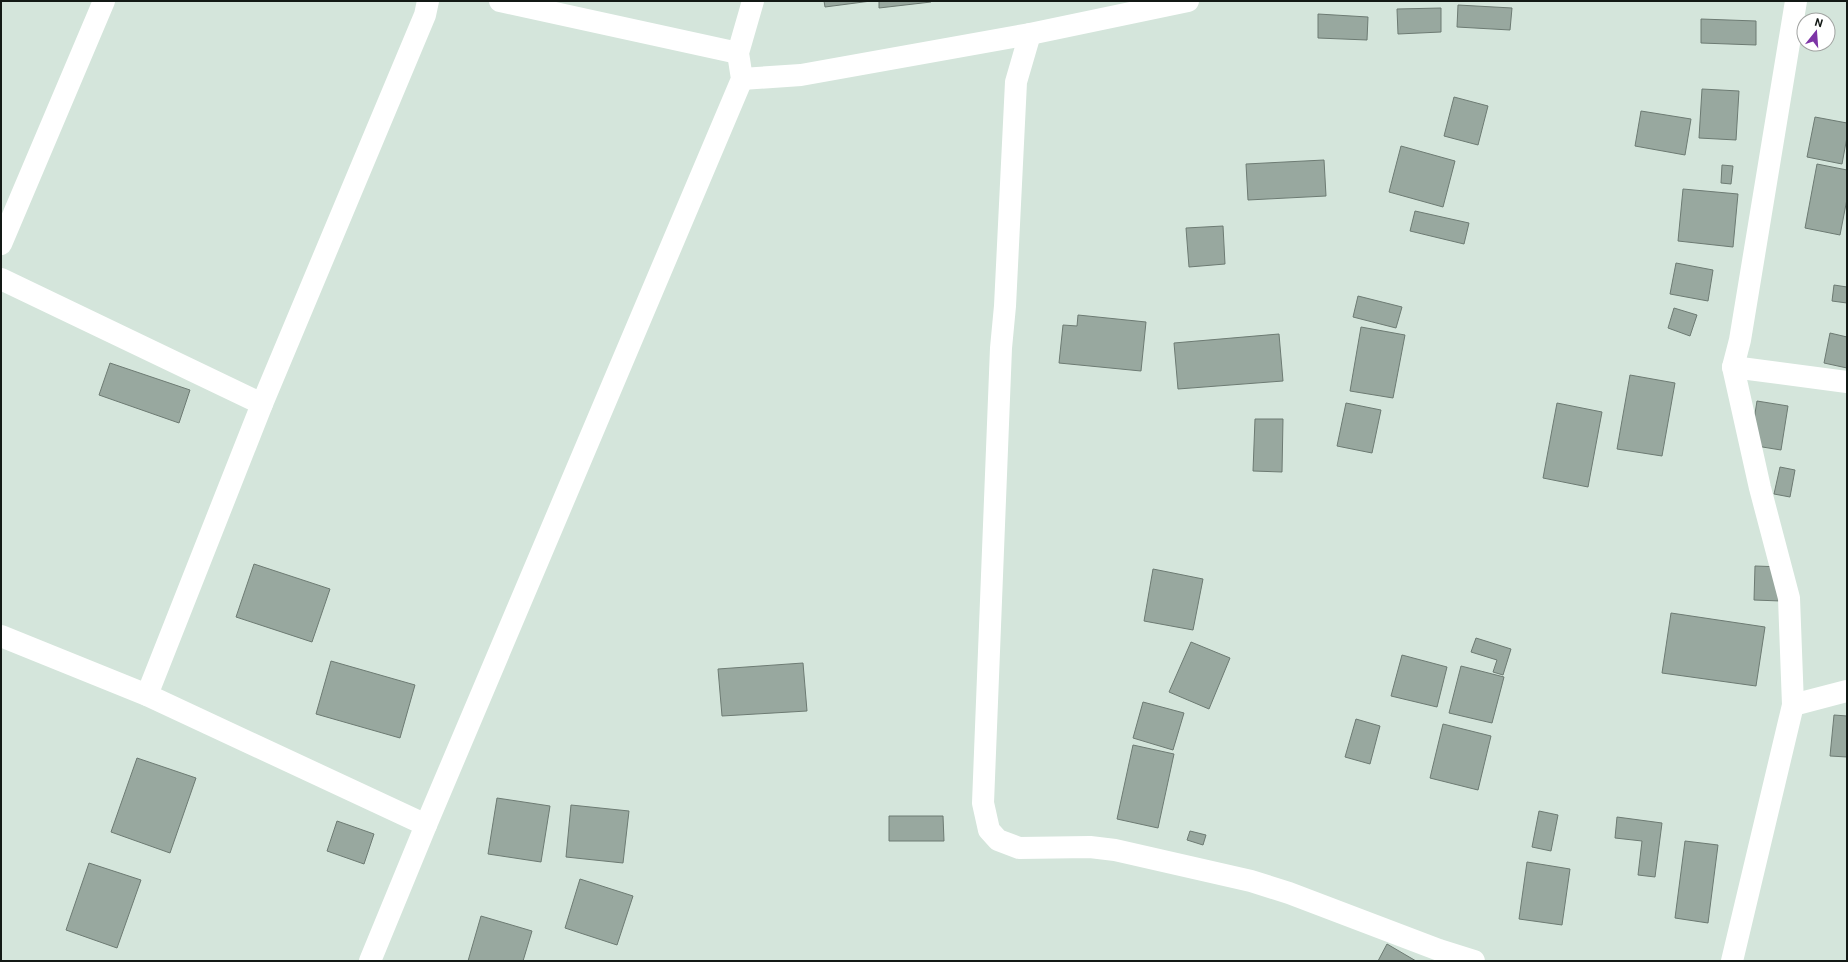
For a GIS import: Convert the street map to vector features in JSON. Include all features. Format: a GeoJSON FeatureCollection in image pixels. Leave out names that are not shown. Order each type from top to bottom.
{"type":"FeatureCollection","features":[{"type":"Feature","properties":{"kind":"street"},"geometry":{"type":"LineString","coordinates":[[1,244],[104,1]]}},
{"type":"Feature","properties":{"kind":"street"},"geometry":{"type":"LineString","coordinates":[[147,695],[262,404],[425,15],[428,1]]}},
{"type":"Feature","properties":{"kind":"street"},"geometry":{"type":"LineString","coordinates":[[500,1],[738,53]]}},
{"type":"Feature","properties":{"kind":"street"},"geometry":{"type":"LineString","coordinates":[[370,961],[426,825],[742,79],[738,53],[753,1]]}},
{"type":"Feature","properties":{"kind":"street"},"geometry":{"type":"LineString","coordinates":[[742,79],[801,75],[1030,34],[1188,1]]}},
{"type":"Feature","properties":{"kind":"street"},"geometry":{"type":"LineString","coordinates":[[1732,961],[1793,706],[1789,598],[1760,488],[1733,367],[1740,340],[1796,1]]}},
{"type":"Feature","properties":{"kind":"street"},"geometry":{"type":"LineString","coordinates":[[1030,34],[1016,82],[1001,348],[982,802],[989,830],[998,840],[1019,848],[1090,847],[1115,850],[1251,881],[1289,893],[1439,950],[1474,961]]}},
{"type":"Feature","properties":{"kind":"street"},"geometry":{"type":"LineString","coordinates":[[1,279],[262,404]]}},
{"type":"Feature","properties":{"kind":"street"},"geometry":{"type":"LineString","coordinates":[[1733,367],[1847,382]]}},
{"type":"Feature","properties":{"kind":"street"},"geometry":{"type":"LineString","coordinates":[[1,636],[147,695],[426,825]]}},
{"type":"Feature","properties":{"kind":"street"},"geometry":{"type":"LineString","coordinates":[[1793,706],[1847,691]]}},
{"type":"Feature","properties":{"kind":"building"},"geometry":{"type":"Polygon","coordinates":[[[824,1],[871,1],[825,7],[824,1]]]}},
{"type":"Feature","properties":{"kind":"building"},"geometry":{"type":"Polygon","coordinates":[[[879,1],[931,1],[931,2],[879,8],[879,1]]]}},
{"type":"Feature","properties":{"kind":"building"},"geometry":{"type":"Polygon","coordinates":[[[1458,5],[1512,8],[1510,30],[1457,27],[1458,5]]]}},
{"type":"Feature","properties":{"kind":"building"},"geometry":{"type":"Polygon","coordinates":[[[1441,8],[1441,32],[1398,34],[1397,9],[1441,8]]]}},
{"type":"Feature","properties":{"kind":"building"},"geometry":{"type":"Polygon","coordinates":[[[1318,14],[1368,17],[1367,40],[1318,38],[1318,14]]]}},
{"type":"Feature","properties":{"kind":"building"},"geometry":{"type":"Polygon","coordinates":[[[1701,19],[1756,21],[1756,45],[1701,43],[1701,19]]]}},
{"type":"Feature","properties":{"kind":"building"},"geometry":{"type":"Polygon","coordinates":[[[1702,89],[1739,91],[1736,140],[1699,138],[1702,89]]]}},
{"type":"Feature","properties":{"kind":"building"},"geometry":{"type":"Polygon","coordinates":[[[1454,97],[1488,106],[1478,145],[1444,136],[1454,97]]]}},
{"type":"Feature","properties":{"kind":"building"},"geometry":{"type":"Polygon","coordinates":[[[1641,111],[1691,119],[1685,155],[1635,146],[1641,111]]]}},
{"type":"Feature","properties":{"kind":"building"},"geometry":{"type":"Polygon","coordinates":[[[1815,117],[1847,123],[1847,137],[1842,164],[1807,157],[1815,117]]]}},
{"type":"Feature","properties":{"kind":"building"},"geometry":{"type":"Polygon","coordinates":[[[1401,146],[1455,161],[1443,207],[1389,192],[1401,146]]]}},
{"type":"Feature","properties":{"kind":"building"},"geometry":{"type":"Polygon","coordinates":[[[1324,160],[1326,196],[1248,200],[1246,164],[1324,160]]]}},
{"type":"Feature","properties":{"kind":"building"},"geometry":{"type":"Polygon","coordinates":[[[1817,164],[1847,170],[1847,199],[1840,235],[1805,228],[1817,164]]]}},
{"type":"Feature","properties":{"kind":"building"},"geometry":{"type":"Polygon","coordinates":[[[1722,165],[1733,166],[1731,184],[1721,183],[1722,165]]]}},
{"type":"Feature","properties":{"kind":"building"},"geometry":{"type":"Polygon","coordinates":[[[1683,189],[1738,194],[1733,247],[1678,241],[1683,189]]]}},
{"type":"Feature","properties":{"kind":"building"},"geometry":{"type":"Polygon","coordinates":[[[1415,211],[1469,223],[1464,244],[1410,231],[1415,211]]]}},
{"type":"Feature","properties":{"kind":"building"},"geometry":{"type":"Polygon","coordinates":[[[1223,226],[1225,264],[1189,267],[1186,228],[1223,226]]]}},
{"type":"Feature","properties":{"kind":"building"},"geometry":{"type":"Polygon","coordinates":[[[1676,263],[1713,270],[1708,301],[1670,294],[1676,263]]]}},
{"type":"Feature","properties":{"kind":"building"},"geometry":{"type":"Polygon","coordinates":[[[1834,285],[1847,287],[1847,303],[1832,301],[1834,285]]]}},
{"type":"Feature","properties":{"kind":"building"},"geometry":{"type":"Polygon","coordinates":[[[1358,296],[1402,307],[1396,328],[1353,317],[1358,296]]]}},
{"type":"Feature","properties":{"kind":"building"},"geometry":{"type":"Polygon","coordinates":[[[1674,308],[1697,315],[1690,336],[1668,328],[1674,308]]]}},
{"type":"Feature","properties":{"kind":"building"},"geometry":{"type":"Polygon","coordinates":[[[1078,315],[1146,322],[1141,371],[1059,363],[1063,325],[1077,326],[1078,315]]]}},
{"type":"Feature","properties":{"kind":"building"},"geometry":{"type":"Polygon","coordinates":[[[1361,327],[1405,335],[1393,398],[1350,391],[1361,327]]]}},
{"type":"Feature","properties":{"kind":"building"},"geometry":{"type":"Polygon","coordinates":[[[1830,333],[1847,337],[1847,368],[1824,363],[1830,333]]]}},
{"type":"Feature","properties":{"kind":"building"},"geometry":{"type":"Polygon","coordinates":[[[1279,334],[1283,381],[1178,389],[1174,343],[1279,334]]]}},
{"type":"Feature","properties":{"kind":"building"},"geometry":{"type":"Polygon","coordinates":[[[110,363],[190,390],[179,423],[99,395],[110,363]]]}},
{"type":"Feature","properties":{"kind":"building"},"geometry":{"type":"Polygon","coordinates":[[[1630,375],[1675,383],[1662,456],[1617,449],[1630,375]]]}},
{"type":"Feature","properties":{"kind":"building"},"geometry":{"type":"Polygon","coordinates":[[[1757,401],[1788,406],[1781,450],[1750,445],[1757,401]]]}},
{"type":"Feature","properties":{"kind":"building"},"geometry":{"type":"Polygon","coordinates":[[[1346,403],[1381,410],[1372,453],[1337,446],[1346,403]]]}},
{"type":"Feature","properties":{"kind":"building"},"geometry":{"type":"Polygon","coordinates":[[[1557,403],[1602,412],[1588,487],[1543,478],[1557,403]]]}},
{"type":"Feature","properties":{"kind":"building"},"geometry":{"type":"Polygon","coordinates":[[[1255,419],[1283,419],[1282,472],[1253,471],[1255,419]]]}},
{"type":"Feature","properties":{"kind":"building"},"geometry":{"type":"Polygon","coordinates":[[[1780,467],[1795,470],[1790,497],[1774,494],[1780,467]]]}},
{"type":"Feature","properties":{"kind":"building"},"geometry":{"type":"Polygon","coordinates":[[[254,564],[330,589],[312,642],[236,617],[254,564]]]}},
{"type":"Feature","properties":{"kind":"building"},"geometry":{"type":"Polygon","coordinates":[[[1755,566],[1783,567],[1781,601],[1754,600],[1755,566]]]}},
{"type":"Feature","properties":{"kind":"building"},"geometry":{"type":"Polygon","coordinates":[[[1153,569],[1203,579],[1193,630],[1144,621],[1153,569]]]}},
{"type":"Feature","properties":{"kind":"building"},"geometry":{"type":"Polygon","coordinates":[[[1671,613],[1765,627],[1756,686],[1662,673],[1671,613]]]}},
{"type":"Feature","properties":{"kind":"building"},"geometry":{"type":"Polygon","coordinates":[[[1476,638],[1511,649],[1503,675],[1493,672],[1497,660],[1471,652],[1476,638]]]}},
{"type":"Feature","properties":{"kind":"building"},"geometry":{"type":"Polygon","coordinates":[[[1191,642],[1230,658],[1209,709],[1169,692],[1191,642]]]}},
{"type":"Feature","properties":{"kind":"building"},"geometry":{"type":"Polygon","coordinates":[[[1402,655],[1447,667],[1437,707],[1391,696],[1402,655]]]}},
{"type":"Feature","properties":{"kind":"building"},"geometry":{"type":"Polygon","coordinates":[[[331,661],[415,685],[400,738],[316,714],[331,661]]]}},
{"type":"Feature","properties":{"kind":"building"},"geometry":{"type":"Polygon","coordinates":[[[803,663],[807,711],[722,716],[718,669],[803,663]]]}},
{"type":"Feature","properties":{"kind":"building"},"geometry":{"type":"Polygon","coordinates":[[[1461,666],[1504,677],[1492,723],[1449,713],[1461,666]]]}},
{"type":"Feature","properties":{"kind":"building"},"geometry":{"type":"Polygon","coordinates":[[[1143,702],[1184,713],[1173,750],[1133,738],[1143,702]]]}},
{"type":"Feature","properties":{"kind":"building"},"geometry":{"type":"Polygon","coordinates":[[[1834,715],[1847,716],[1847,757],[1830,756],[1834,715]]]}},
{"type":"Feature","properties":{"kind":"building"},"geometry":{"type":"Polygon","coordinates":[[[1356,719],[1380,726],[1370,764],[1345,757],[1356,719]]]}},
{"type":"Feature","properties":{"kind":"building"},"geometry":{"type":"Polygon","coordinates":[[[1443,724],[1491,736],[1478,790],[1430,778],[1443,724]]]}},
{"type":"Feature","properties":{"kind":"building"},"geometry":{"type":"Polygon","coordinates":[[[1133,745],[1174,754],[1158,828],[1117,819],[1133,745]]]}},
{"type":"Feature","properties":{"kind":"building"},"geometry":{"type":"Polygon","coordinates":[[[137,758],[196,778],[170,853],[111,832],[137,758]]]}},
{"type":"Feature","properties":{"kind":"building"},"geometry":{"type":"Polygon","coordinates":[[[497,798],[550,806],[541,862],[488,854],[497,798]]]}},
{"type":"Feature","properties":{"kind":"building"},"geometry":{"type":"Polygon","coordinates":[[[571,805],[629,811],[623,863],[566,857],[571,805]]]}},
{"type":"Feature","properties":{"kind":"building"},"geometry":{"type":"Polygon","coordinates":[[[1539,811],[1558,815],[1551,851],[1532,847],[1539,811]]]}},
{"type":"Feature","properties":{"kind":"building"},"geometry":{"type":"Polygon","coordinates":[[[889,816],[943,816],[944,841],[889,841],[889,816]]]}},
{"type":"Feature","properties":{"kind":"building"},"geometry":{"type":"Polygon","coordinates":[[[1617,817],[1662,823],[1655,877],[1638,875],[1642,841],[1615,838],[1617,817]]]}},
{"type":"Feature","properties":{"kind":"building"},"geometry":{"type":"Polygon","coordinates":[[[337,821],[374,834],[364,864],[327,851],[337,821]]]}},
{"type":"Feature","properties":{"kind":"building"},"geometry":{"type":"Polygon","coordinates":[[[1190,831],[1206,835],[1203,845],[1187,840],[1190,831]]]}},
{"type":"Feature","properties":{"kind":"building"},"geometry":{"type":"Polygon","coordinates":[[[1685,841],[1718,845],[1708,923],[1675,918],[1685,841]]]}},
{"type":"Feature","properties":{"kind":"building"},"geometry":{"type":"Polygon","coordinates":[[[1527,862],[1570,869],[1562,925],[1519,919],[1527,862]]]}},
{"type":"Feature","properties":{"kind":"building"},"geometry":{"type":"Polygon","coordinates":[[[89,863],[141,880],[117,948],[66,930],[89,863]]]}},
{"type":"Feature","properties":{"kind":"building"},"geometry":{"type":"Polygon","coordinates":[[[580,879],[633,896],[617,945],[565,928],[580,879]]]}},
{"type":"Feature","properties":{"kind":"building"},"geometry":{"type":"Polygon","coordinates":[[[481,916],[532,931],[523,961],[468,961],[481,916]]]}},
{"type":"Feature","properties":{"kind":"building"},"geometry":{"type":"Polygon","coordinates":[[[1387,944],[1416,961],[1378,961],[1387,944]]]}}]}
